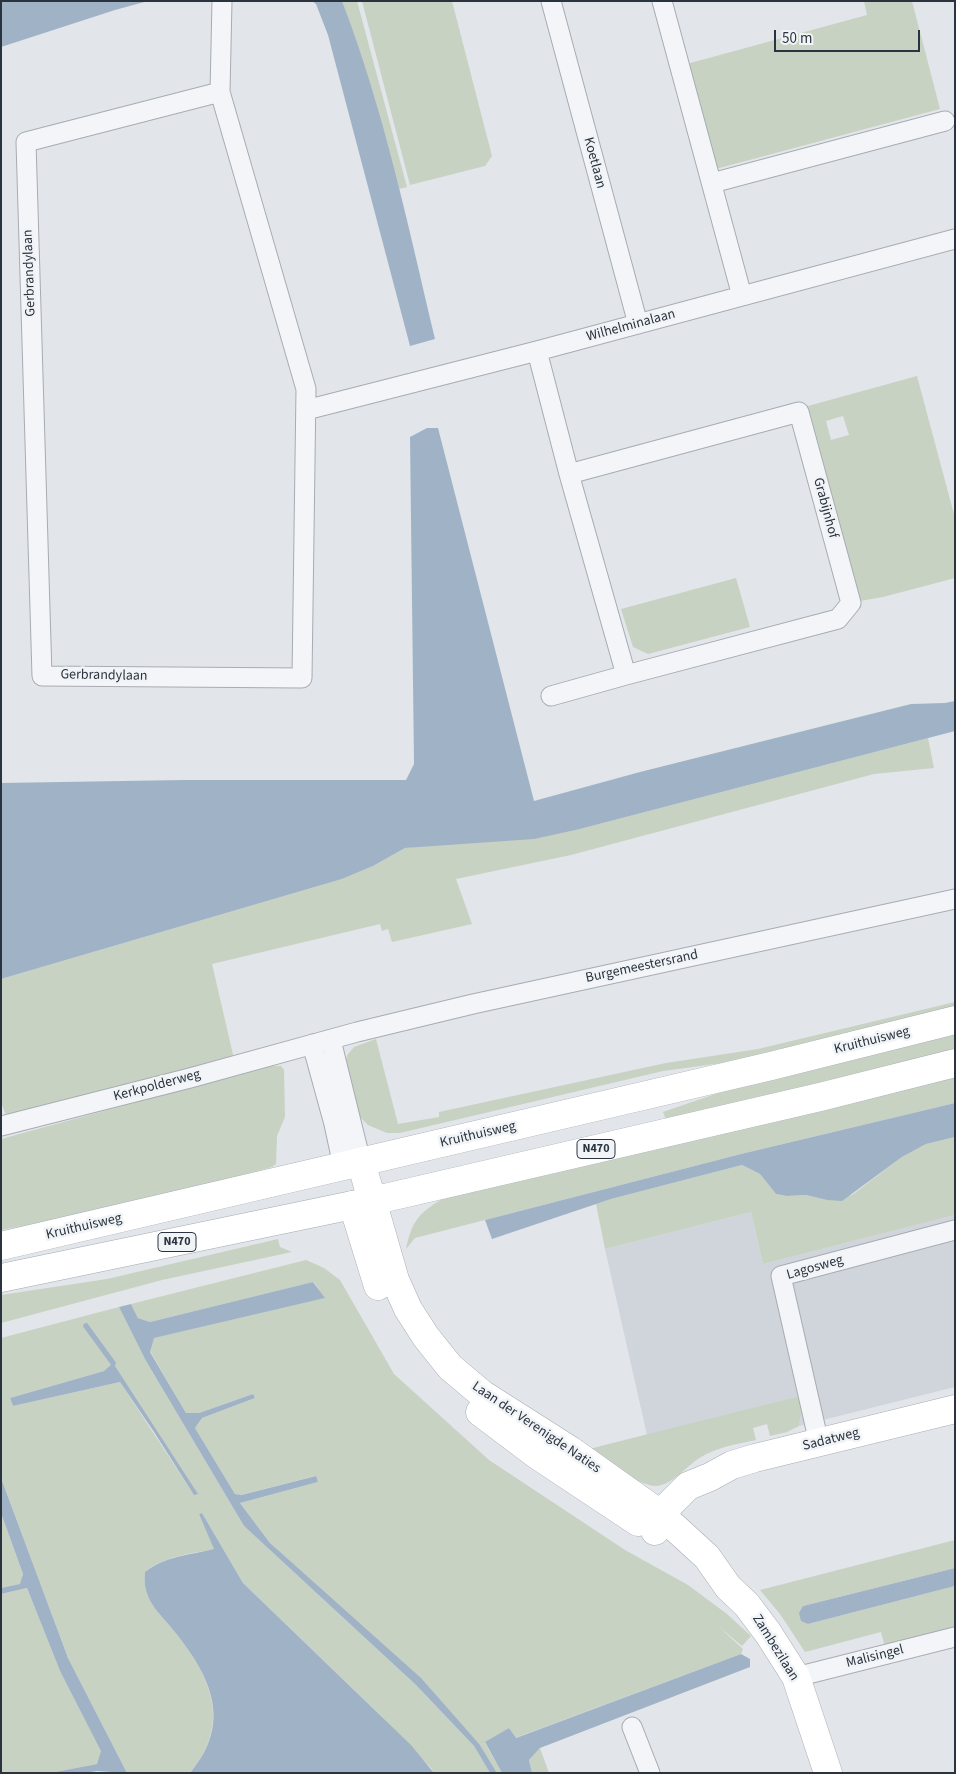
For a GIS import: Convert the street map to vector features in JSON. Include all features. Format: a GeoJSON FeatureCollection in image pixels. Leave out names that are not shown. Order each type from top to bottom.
{"type":"FeatureCollection","features":[{"type":"Feature","properties":{"kind":"main road","name":"Kruithuisweg"},"geometry":{"type":"LineString","coordinates":[[1,1246],[771,1066],[955,1020]]}},
{"type":"Feature","properties":{"kind":"main road","name":"N470"},"geometry":{"type":"LineString","coordinates":[[1,1278],[363,1203],[820,1097],[955,1063]]}},
{"type":"Feature","properties":{"kind":"main road","name":"Laan der Verenigde Naties"},"geometry":{"type":"LineString","coordinates":[[352,1164],[363,1203],[378,1286],[390,1314],[425,1364],[446,1386],[510,1434],[663,1525]]}},
{"type":"Feature","properties":{"kind":"main road","name":"Sadatweg"},"geometry":{"type":"LineString","coordinates":[[663,1525],[699,1497],[710,1477],[732,1465],[955,1409]]}},
{"type":"Feature","properties":{"kind":"main road","name":"Zambezilaan"},"geometry":{"type":"LineString","coordinates":[[663,1525],[698,1569],[728,1587],[747,1605],[768,1633],[796,1677],[828,1773]]}},
{"type":"Feature","properties":{"kind":"street"},"geometry":{"type":"LineString","coordinates":[[220,92],[222,1]]}},
{"type":"Feature","properties":{"kind":"street","name":"Koetlaan"},"geometry":{"type":"LineString","coordinates":[[551,1],[638,324]]}},
{"type":"Feature","properties":{"kind":"street"},"geometry":{"type":"LineString","coordinates":[[662,1],[742,296]]}},
{"type":"Feature","properties":{"kind":"street","name":"Gerbrandylaan"},"geometry":{"type":"LineString","coordinates":[[220,92],[306,389],[302,678],[42,676],[26,142],[220,92]]}},
{"type":"Feature","properties":{"kind":"street"},"geometry":{"type":"LineString","coordinates":[[712,183],[945,121]]}},
{"type":"Feature","properties":{"kind":"street","name":"Wilhelminalaan"},"geometry":{"type":"LineString","coordinates":[[306,410],[537,351],[955,239]]}},
{"type":"Feature","properties":{"kind":"street"},"geometry":{"type":"LineString","coordinates":[[537,351],[569,474],[626,674]]}},
{"type":"Feature","properties":{"kind":"street","name":"Grabijnhof"},"geometry":{"type":"LineString","coordinates":[[551,696],[626,674],[838,620],[851,603],[799,412],[569,474]]}},
{"type":"Feature","properties":{"kind":"street","name":"Burgemeestersrand"},"geometry":{"type":"LineString","coordinates":[[331,1040],[474,1004],[955,899]]}},
{"type":"Feature","properties":{"kind":"street"},"geometry":{"type":"LineString","coordinates":[[331,1040],[352,1164]]}},
{"type":"Feature","properties":{"kind":"street","name":"Kerkpolderweg"},"geometry":{"type":"LineString","coordinates":[[1,1126],[331,1040]]}},
{"type":"Feature","properties":{"kind":"street"},"geometry":{"type":"LineString","coordinates":[[312,1044],[334,1124],[352,1164]]}},
{"type":"Feature","properties":{"kind":"street","name":"Lagosweg"},"geometry":{"type":"LineString","coordinates":[[819,1443],[781,1276],[955,1230]]}},
{"type":"Feature","properties":{"kind":"street","name":"Malisingel"},"geometry":{"type":"LineString","coordinates":[[796,1677],[955,1637]]}},
{"type":"Feature","properties":{"kind":"street"},"geometry":{"type":"LineString","coordinates":[[632,1727],[650,1773]]}},
{"type":"Feature","properties":{"kind":"shaded area"},"geometry":{"type":"Polygon","coordinates":[[[751,1212],[763,1264],[955,1215],[955,1387],[799,1426],[802,1409],[799,1396],[647,1435],[605,1249],[751,1212]]]}},
{"type":"Feature","properties":{"kind":"green space"},"geometry":{"type":"Polygon","coordinates":[[[342,1],[357,1],[407,187],[399,189],[374,96],[342,1]]]}},
{"type":"Feature","properties":{"kind":"green space"},"geometry":{"type":"Polygon","coordinates":[[[362,1],[452,1],[492,156],[485,166],[410,185],[362,1]]]}},
{"type":"Feature","properties":{"kind":"green space"},"geometry":{"type":"Polygon","coordinates":[[[864,1],[912,1],[940,109],[712,170],[683,65],[867,15],[864,1]]]}},
{"type":"Feature","properties":{"kind":"green space"},"geometry":{"type":"Polygon","coordinates":[[[917,376],[955,518],[955,578],[883,597],[860,601],[808,406],[917,376]],[[843,416],[826,421],[831,440],[849,435],[843,416]]]}},
{"type":"Feature","properties":{"kind":"green space"},"geometry":{"type":"Polygon","coordinates":[[[736,578],[750,627],[648,654],[633,647],[621,609],[736,578]]]}},
{"type":"Feature","properties":{"kind":"green space"},"geometry":{"type":"Polygon","coordinates":[[[928,738],[934,768],[874,774],[571,855],[456,879],[472,924],[392,942],[388,929],[382,931],[380,924],[212,964],[234,1059],[7,1118],[1,1102],[1,979],[342,879],[373,866],[405,848],[580,829],[928,738]]]}},
{"type":"Feature","properties":{"kind":"green space"},"geometry":{"type":"Polygon","coordinates":[[[955,1002],[955,1009],[752,1059],[663,1071],[400,1133],[387,1133],[368,1125],[358,1115],[344,1063],[354,1047],[376,1039],[398,1124],[439,1117],[439,1112],[666,1063],[758,1049],[955,1002]]]}},
{"type":"Feature","properties":{"kind":"green space"},"geometry":{"type":"Polygon","coordinates":[[[955,1032],[955,1051],[666,1120],[663,1112],[759,1079],[955,1032]]]}},
{"type":"Feature","properties":{"kind":"green space"},"geometry":{"type":"Polygon","coordinates":[[[269,1066],[281,1066],[284,1070],[285,1117],[277,1136],[276,1164],[272,1167],[169,1195],[1,1230],[1,1139],[269,1066]]]}},
{"type":"Feature","properties":{"kind":"green space"},"geometry":{"type":"Polygon","coordinates":[[[955,1073],[955,1103],[741,1154],[415,1238],[406,1249],[411,1231],[417,1219],[427,1209],[442,1199],[955,1073]]]}},
{"type":"Feature","properties":{"kind":"green space"},"geometry":{"type":"Polygon","coordinates":[[[955,1137],[955,1215],[763,1264],[751,1212],[605,1249],[596,1204],[611,1199],[742,1165],[760,1174],[776,1194],[787,1196],[806,1195],[827,1200],[852,1195],[902,1157],[926,1144],[955,1137]]]}},
{"type":"Feature","properties":{"kind":"green space"},"geometry":{"type":"Polygon","coordinates":[[[278,1239],[280,1247],[292,1252],[162,1280],[1,1323],[1,1295],[107,1279],[278,1239]]]}},
{"type":"Feature","properties":{"kind":"green space"},"geometry":{"type":"Polygon","coordinates":[[[306,1260],[324,1268],[340,1280],[394,1374],[489,1460],[625,1550],[688,1585],[727,1614],[751,1636],[742,1646],[718,1626],[743,1649],[741,1654],[515,1738],[509,1728],[485,1743],[502,1773],[497,1773],[480,1745],[270,1543],[240,1503],[318,1482],[315,1476],[240,1495],[235,1494],[195,1428],[202,1418],[255,1398],[253,1394],[199,1413],[186,1413],[150,1351],[153,1338],[324,1298],[314,1282],[150,1322],[138,1318],[131,1304],[306,1260]]]}},
{"type":"Feature","properties":{"kind":"green space"},"geometry":{"type":"Polygon","coordinates":[[[119,1307],[146,1361],[244,1526],[416,1685],[474,1746],[490,1773],[434,1773],[379,1714],[243,1583],[202,1513],[199,1514],[215,1549],[178,1556],[161,1562],[145,1572],[145,1582],[152,1604],[187,1648],[198,1665],[206,1683],[212,1700],[213,1718],[210,1736],[203,1754],[190,1773],[127,1773],[68,1658],[1,1478],[1,1338],[119,1307]],[[113,1364],[104,1371],[10,1398],[13,1406],[120,1382],[194,1495],[113,1364]]]}},
{"type":"Feature","properties":{"kind":"green space"},"geometry":{"type":"Polygon","coordinates":[[[799,1396],[802,1409],[799,1426],[787,1432],[770,1436],[767,1424],[753,1428],[756,1440],[728,1446],[707,1454],[670,1481],[656,1486],[633,1479],[589,1449],[799,1396]]]}},
{"type":"Feature","properties":{"kind":"green space"},"geometry":{"type":"Polygon","coordinates":[[[1,1513],[23,1574],[21,1584],[1,1588],[1,1513]]]}},
{"type":"Feature","properties":{"kind":"green space"},"geometry":{"type":"Polygon","coordinates":[[[955,1540],[955,1568],[803,1606],[808,1624],[955,1586],[955,1629],[885,1647],[881,1632],[805,1652],[780,1614],[760,1590],[955,1540]]]}},
{"type":"Feature","properties":{"kind":"green space"},"geometry":{"type":"Polygon","coordinates":[[[27,1588],[60,1671],[102,1751],[97,1764],[50,1773],[1,1773],[1,1594],[27,1588]]]}},
{"type":"Feature","properties":{"kind":"green space"},"geometry":{"type":"Polygon","coordinates":[[[540,1748],[549,1773],[532,1773],[529,1760],[540,1748]]]}},
{"type":"Feature","properties":{"kind":"water"},"geometry":{"type":"Polygon","coordinates":[[[1,1],[148,1],[1,47],[1,1]]]}},
{"type":"Feature","properties":{"kind":"water"},"geometry":{"type":"Polygon","coordinates":[[[312,1],[342,1],[357,42],[383,126],[435,339],[410,346],[328,35],[316,4],[312,1]]]}},
{"type":"Feature","properties":{"kind":"water"},"geometry":{"type":"Polygon","coordinates":[[[427,428],[438,428],[534,801],[640,772],[911,704],[955,701],[955,731],[580,829],[534,839],[405,848],[373,866],[342,879],[1,979],[1,783],[183,780],[406,780],[414,764],[410,437],[427,428]]]}},
{"type":"Feature","properties":{"kind":"water"},"geometry":{"type":"Polygon","coordinates":[[[955,1103],[955,1137],[926,1144],[902,1157],[842,1201],[806,1195],[787,1196],[776,1194],[760,1174],[742,1165],[611,1199],[492,1239],[485,1220],[741,1154],[955,1103]]]}},
{"type":"Feature","properties":{"kind":"water"},"geometry":{"type":"Polygon","coordinates":[[[313,1282],[325,1298],[154,1338],[150,1352],[186,1413],[199,1413],[253,1394],[255,1398],[202,1418],[195,1428],[235,1494],[241,1495],[316,1476],[318,1482],[240,1503],[270,1543],[421,1678],[480,1745],[497,1773],[490,1773],[474,1746],[416,1685],[244,1526],[146,1361],[119,1307],[131,1304],[138,1318],[150,1322],[313,1282]]]}},
{"type":"Feature","properties":{"kind":"water"},"geometry":{"type":"Polygon","coordinates":[[[113,1363],[198,1494],[194,1495],[120,1382],[13,1406],[10,1398],[104,1371],[113,1363]]]}},
{"type":"Feature","properties":{"kind":"water"},"geometry":{"type":"Polygon","coordinates":[[[1,1478],[68,1658],[127,1773],[97,1771],[50,1773],[97,1764],[101,1751],[60,1671],[27,1588],[1,1594],[1,1588],[20,1584],[23,1574],[1,1513],[1,1478]]]}},
{"type":"Feature","properties":{"kind":"water"},"geometry":{"type":"Polygon","coordinates":[[[202,1513],[243,1583],[411,1745],[434,1773],[190,1773],[203,1754],[211,1736],[214,1718],[212,1700],[207,1683],[198,1665],[174,1631],[152,1605],[146,1590],[145,1572],[169,1559],[214,1549],[199,1514],[202,1513]]]}},
{"type":"Feature","properties":{"kind":"water"},"geometry":{"type":"Polygon","coordinates":[[[955,1568],[955,1586],[808,1624],[801,1621],[799,1613],[803,1606],[955,1568]]]}},
{"type":"Feature","properties":{"kind":"water"},"geometry":{"type":"Polygon","coordinates":[[[741,1654],[750,1659],[750,1667],[540,1748],[529,1760],[532,1773],[502,1773],[485,1742],[509,1728],[516,1738],[741,1654]]]}},
{"type":"Feature","properties":{"kind":"waterway"},"geometry":{"type":"LineString","coordinates":[[86,1326],[113,1363]]}}]}
